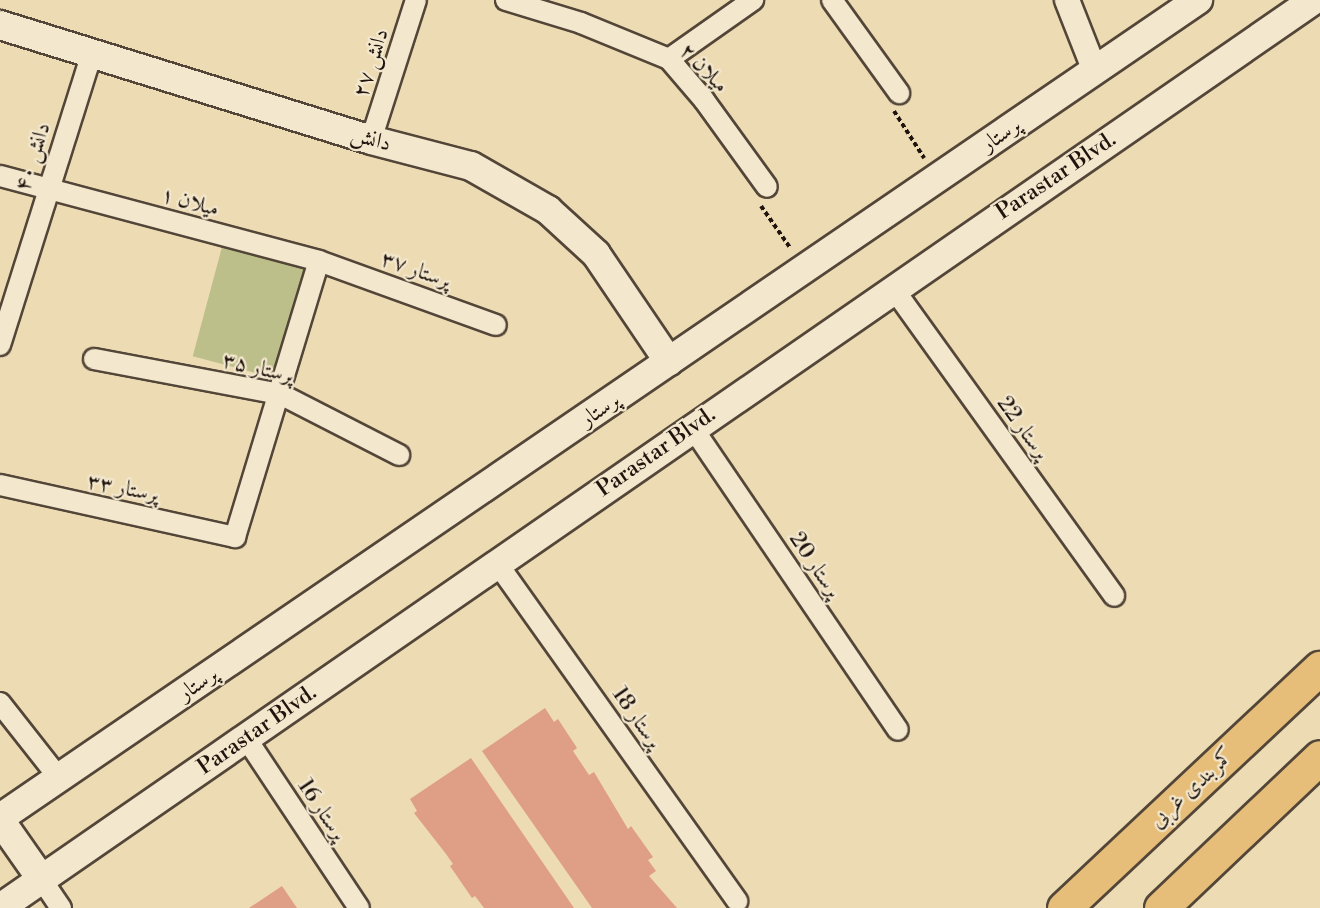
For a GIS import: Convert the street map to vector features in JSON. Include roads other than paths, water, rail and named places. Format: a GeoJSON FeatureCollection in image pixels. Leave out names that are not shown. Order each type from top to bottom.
{"type":"FeatureCollection","features":[{"type":"Feature","properties":{"kind":"highway","name":"کمربندی غربی"},"geometry":{"type":"LineString","coordinates":[[1064,908],[1320,668]]}},
{"type":"Feature","properties":{"kind":"highway"},"geometry":{"type":"LineString","coordinates":[[1161,908],[1320,758]]}},
{"type":"Feature","properties":{"kind":"main road","name":"پرستار"},"geometry":{"type":"LineString","coordinates":[[0,819],[1198,0]]}},
{"type":"Feature","properties":{"kind":"main road","name":"Parastar Blvd."},"geometry":{"type":"LineString","coordinates":[[0,908],[893,288],[1314,0]]}},
{"type":"Feature","properties":{"kind":"main road","name":"دانش"},"geometry":{"type":"LineString","coordinates":[[0,25],[371,140],[471,166],[548,210],[596,254],[669,362]]}},
{"type":"Feature","properties":{"kind":"main road"},"geometry":{"type":"LineString","coordinates":[[0,819],[42,880]]}},
{"type":"Feature","properties":{"kind":"street","name":"دانش ۲۷"},"geometry":{"type":"LineString","coordinates":[[371,140],[416,0]]}},
{"type":"Feature","properties":{"kind":"street","name":"میلان ۲"},"geometry":{"type":"LineString","coordinates":[[506,0],[581,23],[669,59],[705,100],[767,187]]}},
{"type":"Feature","properties":{"kind":"street"},"geometry":{"type":"LineString","coordinates":[[669,59],[753,0]]}},
{"type":"Feature","properties":{"kind":"street"},"geometry":{"type":"LineString","coordinates":[[832,0],[899,93]]}},
{"type":"Feature","properties":{"kind":"street"},"geometry":{"type":"LineString","coordinates":[[1067,0],[1095,71]]}},
{"type":"Feature","properties":{"kind":"street","name":"دانش ۴۰"},"geometry":{"type":"LineString","coordinates":[[0,345],[92,54]]}},
{"type":"Feature","properties":{"kind":"street"},"geometry":{"type":"LineString","coordinates":[[0,176],[48,189]]}},
{"type":"Feature","properties":{"kind":"street","name":"میلان ۱"},"geometry":{"type":"LineString","coordinates":[[48,189],[319,261]]}},
{"type":"Feature","properties":{"kind":"street"},"geometry":{"type":"LineString","coordinates":[[280,394],[319,261]]}},
{"type":"Feature","properties":{"kind":"street","name":"پرستار ۳۷"},"geometry":{"type":"LineString","coordinates":[[319,261],[496,325]]}},
{"type":"Feature","properties":{"kind":"street","name":"پرستار 22"},"geometry":{"type":"LineString","coordinates":[[893,288],[1114,596]]}},
{"type":"Feature","properties":{"kind":"street","name":"پرستار ۳۵"},"geometry":{"type":"LineString","coordinates":[[94,359],[280,394],[399,455]]}},
{"type":"Feature","properties":{"kind":"street","name":"پرستار ۳۳"},"geometry":{"type":"LineString","coordinates":[[0,485],[235,537],[280,394]]}},
{"type":"Feature","properties":{"kind":"street","name":"پرستار 20"},"geometry":{"type":"LineString","coordinates":[[692,427],[898,730]]}},
{"type":"Feature","properties":{"kind":"street","name":"پرستار 18"},"geometry":{"type":"LineString","coordinates":[[497,562],[737,901]]}},
{"type":"Feature","properties":{"kind":"street"},"geometry":{"type":"LineString","coordinates":[[0,703],[59,778]]}},
{"type":"Feature","properties":{"kind":"street","name":"پرستار 16"},"geometry":{"type":"LineString","coordinates":[[246,738],[359,908]]}},
{"type":"Feature","properties":{"kind":"street"},"geometry":{"type":"LineString","coordinates":[[42,880],[61,908]]}}]}
